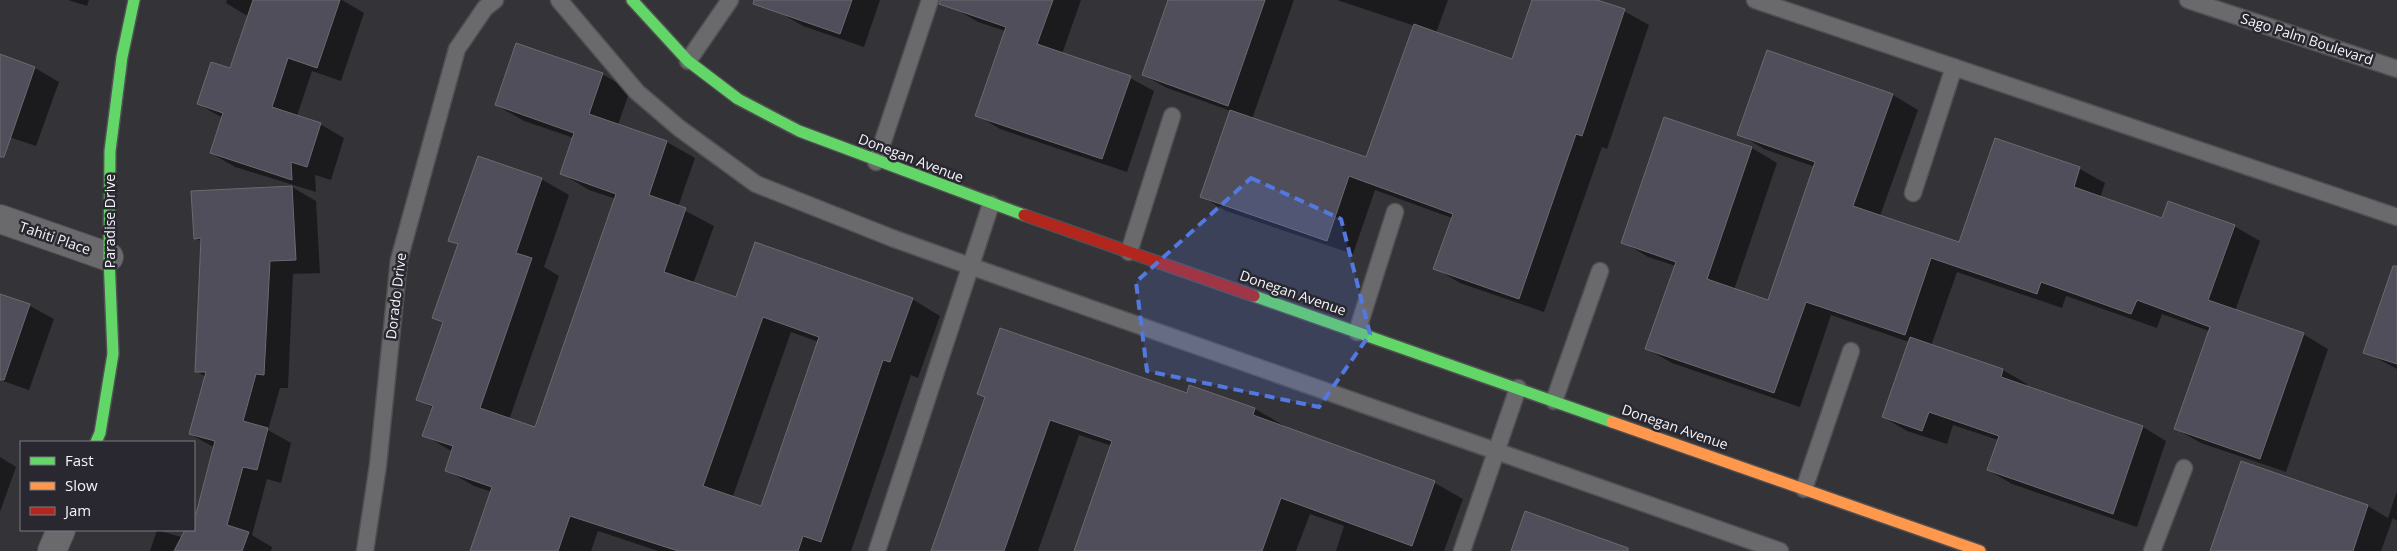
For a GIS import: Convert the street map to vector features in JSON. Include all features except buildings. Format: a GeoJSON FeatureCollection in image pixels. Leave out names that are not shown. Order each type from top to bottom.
{"type":"FeatureCollection","features":[{"type":"Feature","properties":{"kind":"street","name":"Paradise Drive"},"geometry":{"type":"LineString","coordinates":[[96,441],[100,433],[113,354],[109,257],[110,151],[122,56],[134,0]]}},
{"type":"Feature","properties":{"kind":"street","name":"Donegan Avenue"},"geometry":{"type":"LineString","coordinates":[[632,0],[650,22],[688,61],[738,99],[799,131],[990,204],[1554,400],[1980,551]]}},
{"type":"Feature","properties":{"kind":"street","name":"Tahiti Place"},"geometry":{"type":"LineString","coordinates":[[0,219],[109,257]]}},
{"type":"Feature","properties":{"kind":"street"},"geometry":{"type":"LineString","coordinates":[[52,551],[61,531]]}},
{"type":"Feature","properties":{"kind":"lane","name":"Dorado Drive"},"geometry":{"type":"LineString","coordinates":[[365,551],[378,465],[399,260],[457,48],[485,8],[496,0]]}},
{"type":"Feature","properties":{"kind":"lane"},"geometry":{"type":"LineString","coordinates":[[559,0],[637,92],[679,128],[756,184],[892,238],[970,266],[1496,453],[1780,551]]}},
{"type":"Feature","properties":{"kind":"lane"},"geometry":{"type":"LineString","coordinates":[[688,61],[730,0]]}},
{"type":"Feature","properties":{"kind":"lane"},"geometry":{"type":"LineString","coordinates":[[876,162],[930,0]]}},
{"type":"Feature","properties":{"kind":"lane"},"geometry":{"type":"LineString","coordinates":[[1755,0],[2397,217]]}},
{"type":"Feature","properties":{"kind":"lane","name":"Sago Palm Boulevard"},"geometry":{"type":"LineString","coordinates":[[2188,0],[2397,70]]}},
{"type":"Feature","properties":{"kind":"lane"},"geometry":{"type":"LineString","coordinates":[[1913,193],[1954,67]]}},
{"type":"Feature","properties":{"kind":"lane"},"geometry":{"type":"LineString","coordinates":[[1129,252],[1172,116]]}},
{"type":"Feature","properties":{"kind":"lane"},"geometry":{"type":"LineString","coordinates":[[878,551],[990,204]]}},
{"type":"Feature","properties":{"kind":"lane"},"geometry":{"type":"LineString","coordinates":[[1357,332],[1395,212]]}},
{"type":"Feature","properties":{"kind":"lane"},"geometry":{"type":"LineString","coordinates":[[1554,400],[1600,271]]}},
{"type":"Feature","properties":{"kind":"lane"},"geometry":{"type":"LineString","coordinates":[[1804,489],[1850,351]]}},
{"type":"Feature","properties":{"kind":"lane"},"geometry":{"type":"LineString","coordinates":[[1462,551],[1518,388]]}},
{"type":"Feature","properties":{"kind":"lane"},"geometry":{"type":"LineString","coordinates":[[2152,551],[2184,468]]}},
{"type":"Feature","properties":{"kind":"highlighted area"},"geometry":{"type":"Polygon","coordinates":[[[1251,178],[1341,219],[1370,334],[1319,407],[1147,371],[1136,282],[1251,178]]]}},
{"type":"Feature","properties":{"kind":"traffic: fast"},"geometry":{"type":"LineString","coordinates":[[96,441],[100,433],[113,354],[109,257],[110,151],[122,57],[134,0]]}},
{"type":"Feature","properties":{"kind":"traffic: fast"},"geometry":{"type":"LineString","coordinates":[[632,0],[688,61],[738,99],[799,131],[1024,215]]}},
{"type":"Feature","properties":{"kind":"traffic: fast"},"geometry":{"type":"LineString","coordinates":[[1254,296],[1612,422]]}},
{"type":"Feature","properties":{"kind":"traffic: slow"},"geometry":{"type":"LineString","coordinates":[[1612,422],[1980,551]]}},
{"type":"Feature","properties":{"kind":"traffic: jam"},"geometry":{"type":"LineString","coordinates":[[1024,215],[1254,296]]}}]}
